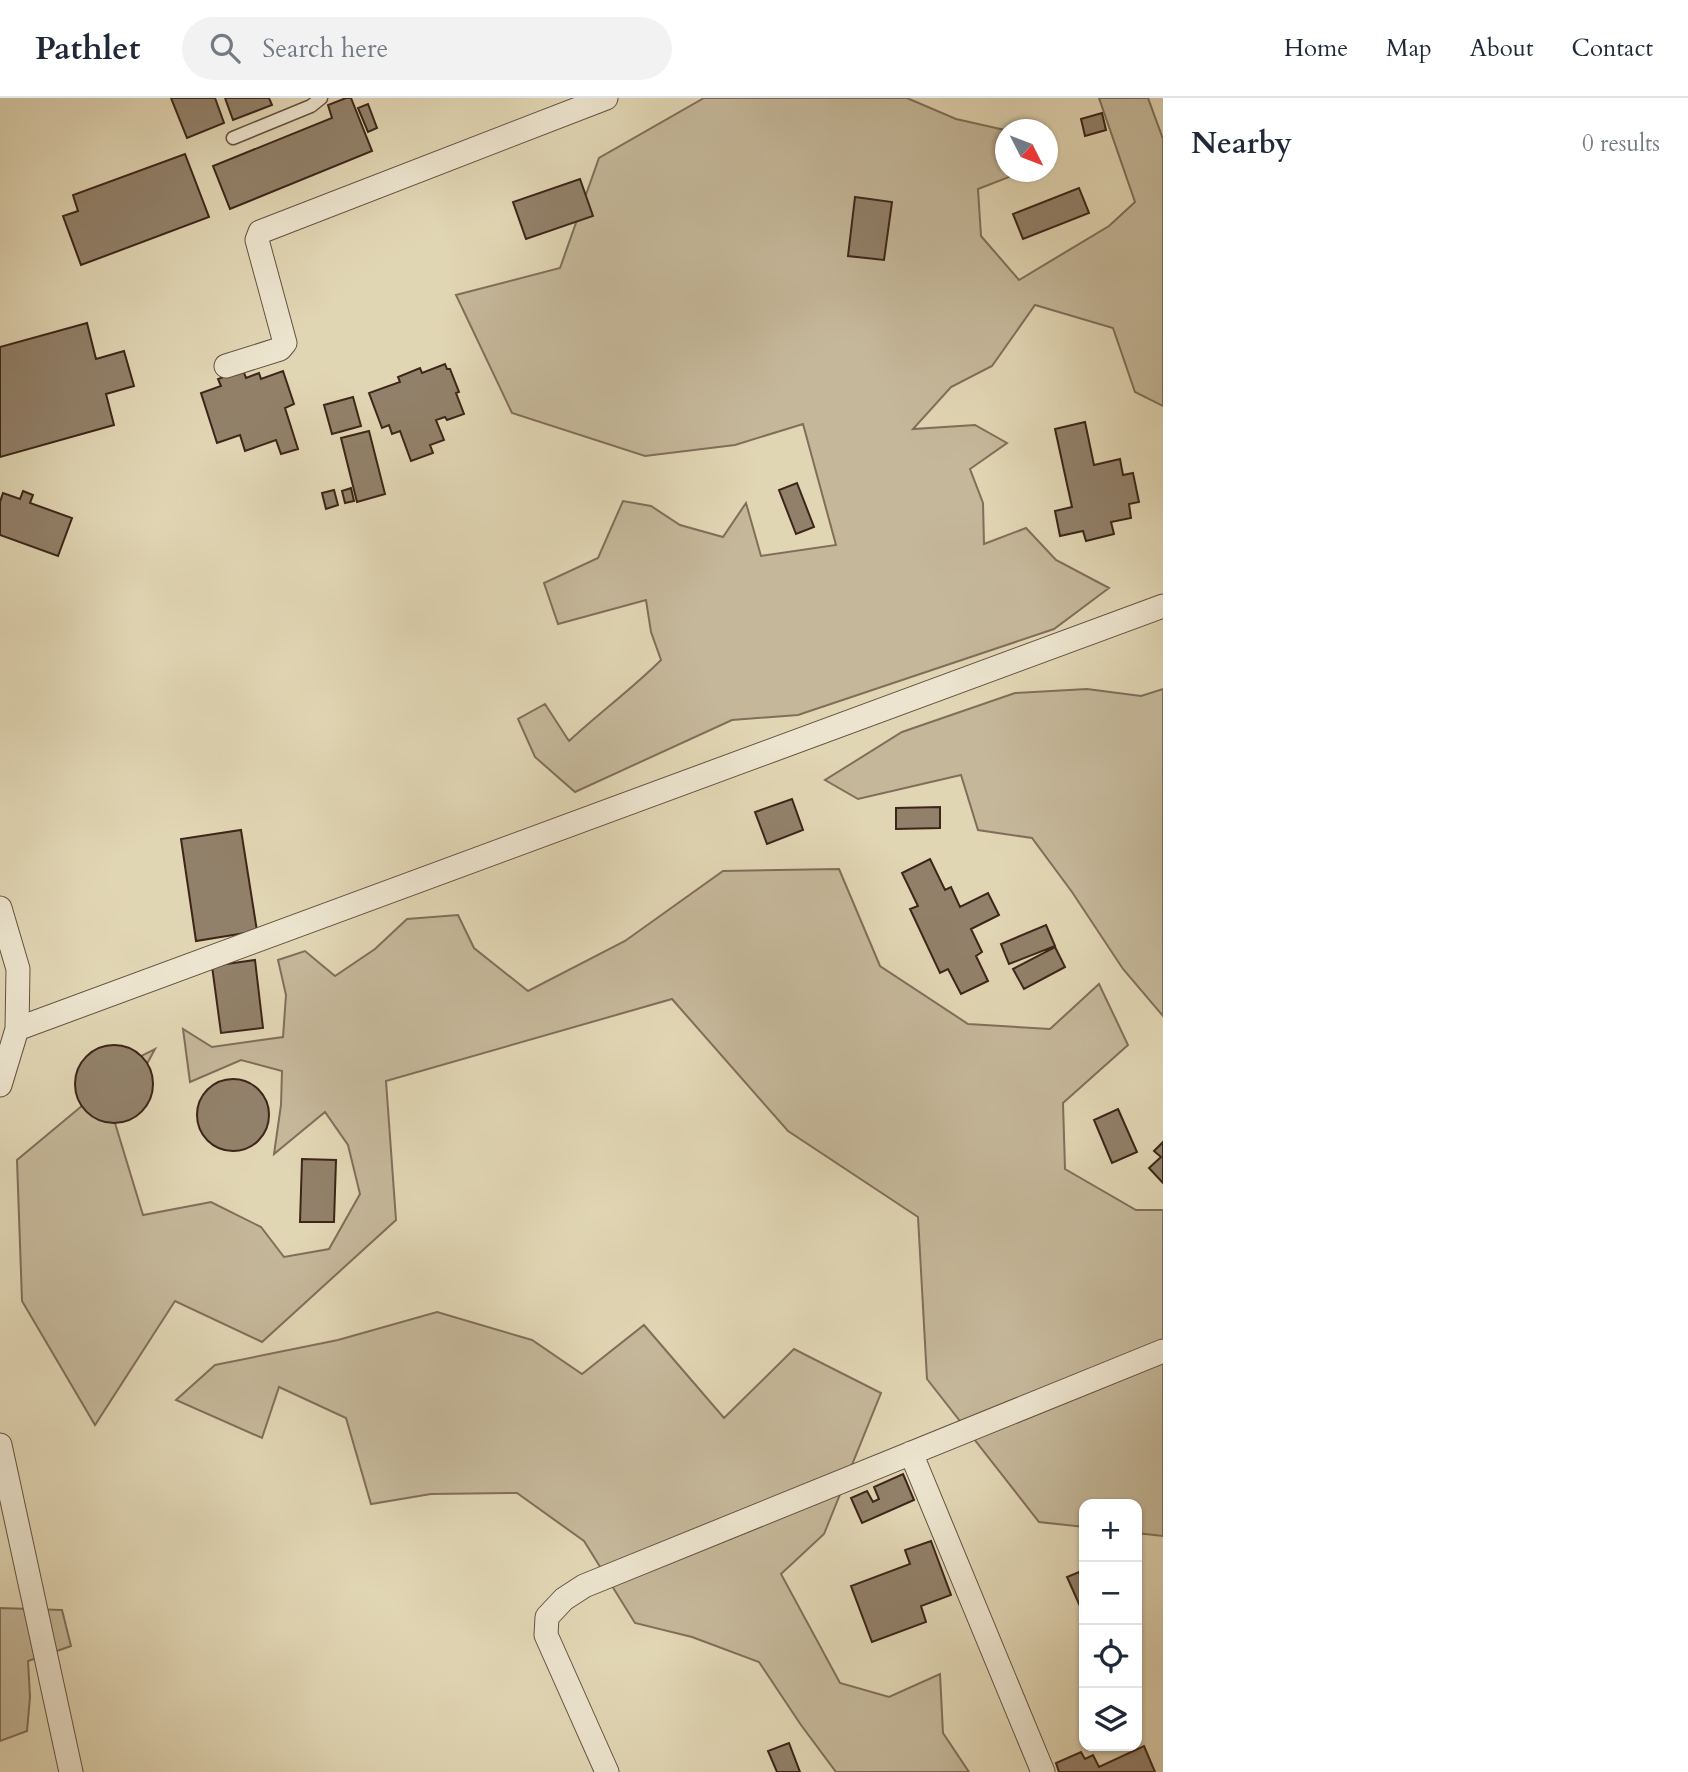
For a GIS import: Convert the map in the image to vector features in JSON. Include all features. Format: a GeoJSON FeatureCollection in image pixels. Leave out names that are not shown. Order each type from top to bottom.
{"type":"FeatureCollection","features":[{"type":"Feature","properties":{"kind":"street"},"geometry":{"type":"LineString","coordinates":[[226,366],[280,349],[285,343],[257,240],[260,232],[606,98]]}},
{"type":"Feature","properties":{"kind":"street"},"geometry":{"type":"LineString","coordinates":[[18,1029],[1163,606]]}},
{"type":"Feature","properties":{"kind":"street"},"geometry":{"type":"LineString","coordinates":[[0,908],[18,968],[18,1029],[0,1084]]}},
{"type":"Feature","properties":{"kind":"street"},"geometry":{"type":"LineString","coordinates":[[607,1772],[547,1635],[547,1617],[564,1599],[584,1586],[1163,1351]]}},
{"type":"Feature","properties":{"kind":"street"},"geometry":{"type":"LineString","coordinates":[[0,1445],[71,1772]]}},
{"type":"Feature","properties":{"kind":"street"},"geometry":{"type":"LineString","coordinates":[[911,1454],[1043,1772]]}},
{"type":"Feature","properties":{"kind":"lane"},"geometry":{"type":"LineString","coordinates":[[233,138],[311,106],[321,98]]}},
{"type":"Feature","properties":{"kind":"shaded area"},"geometry":{"type":"Polygon","coordinates":[[[704,98],[907,98],[956,119],[995,128],[996,182],[978,189],[981,236],[1019,280],[1109,226],[1135,202],[1099,98],[1148,98],[1163,139],[1163,406],[1135,392],[1113,328],[1035,305],[992,366],[951,387],[913,429],[975,425],[1007,443],[970,469],[983,503],[984,544],[1026,528],[1056,560],[1109,588],[1054,629],[798,715],[732,720],[575,792],[535,757],[518,719],[545,704],[569,741],[661,660],[651,632],[646,600],[558,624],[544,583],[598,558],[623,501],[651,506],[680,525],[723,537],[746,503],[761,556],[836,545],[803,424],[735,445],[645,456],[512,413],[456,295],[560,268],[599,158],[704,98]]]}},
{"type":"Feature","properties":{"kind":"shaded area"},"geometry":{"type":"Polygon","coordinates":[[[1087,689],[1141,696],[1163,689],[1163,1016],[1123,969],[1032,838],[978,830],[961,775],[858,799],[825,780],[902,732],[1015,693],[1087,689]]]}},
{"type":"Feature","properties":{"kind":"shaded area"},"geometry":{"type":"Polygon","coordinates":[[[839,869],[880,966],[968,1024],[1050,1029],[1099,984],[1128,1045],[1063,1103],[1065,1169],[1136,1210],[1163,1210],[1163,1536],[1142,1534],[1142,1499],[1079,1499],[1079,1526],[1039,1522],[927,1379],[918,1217],[788,1131],[672,999],[386,1081],[396,1220],[262,1342],[175,1301],[95,1425],[22,1301],[17,1160],[143,1055],[155,1049],[115,1123],[143,1215],[211,1202],[261,1227],[284,1257],[329,1249],[360,1194],[348,1145],[325,1112],[274,1154],[281,1105],[282,1071],[241,1060],[190,1082],[183,1029],[212,1047],[283,1037],[286,995],[278,960],[305,951],[335,976],[375,949],[407,919],[458,915],[474,948],[528,991],[625,941],[723,871],[839,869]]]}},
{"type":"Feature","properties":{"kind":"shaded area"},"geometry":{"type":"Polygon","coordinates":[[[437,1312],[532,1340],[582,1374],[644,1325],[724,1418],[794,1349],[881,1393],[824,1534],[781,1574],[840,1683],[889,1697],[940,1674],[943,1733],[969,1772],[836,1772],[759,1662],[692,1637],[635,1623],[584,1541],[517,1493],[431,1494],[371,1504],[346,1418],[279,1387],[262,1438],[176,1400],[215,1365],[338,1340],[437,1312]]]}},
{"type":"Feature","properties":{"kind":"shaded area"},"geometry":{"type":"Polygon","coordinates":[[[0,1608],[62,1610],[71,1646],[28,1661],[30,1697],[27,1731],[0,1741],[0,1608]]]}},
{"type":"Feature","properties":{"kind":"building"},"geometry":{"type":"Polygon","coordinates":[[[171,98],[215,98],[224,123],[187,138],[171,98]]]}},
{"type":"Feature","properties":{"kind":"building"},"geometry":{"type":"Polygon","coordinates":[[[225,98],[269,98],[272,105],[233,120],[225,98]]]}},
{"type":"Feature","properties":{"kind":"building"},"geometry":{"type":"Polygon","coordinates":[[[351,98],[372,151],[230,209],[213,166],[332,118],[328,105],[351,98]]]}},
{"type":"Feature","properties":{"kind":"building"},"geometry":{"type":"Polygon","coordinates":[[[368,104],[377,128],[368,132],[358,108],[368,104]]]}},
{"type":"Feature","properties":{"kind":"building"},"geometry":{"type":"Polygon","coordinates":[[[1102,113],[1106,130],[1085,136],[1081,119],[1102,113]]]}},
{"type":"Feature","properties":{"kind":"building"},"geometry":{"type":"Polygon","coordinates":[[[185,154],[209,217],[81,265],[63,216],[78,211],[73,195],[185,154]]]}},
{"type":"Feature","properties":{"kind":"building"},"geometry":{"type":"Polygon","coordinates":[[[580,179],[593,216],[526,239],[513,202],[580,179]]]}},
{"type":"Feature","properties":{"kind":"building"},"geometry":{"type":"Polygon","coordinates":[[[1079,188],[1089,213],[1023,239],[1013,214],[1079,188]]]}},
{"type":"Feature","properties":{"kind":"building"},"geometry":{"type":"Polygon","coordinates":[[[855,197],[892,202],[884,260],[848,256],[855,197]]]}},
{"type":"Feature","properties":{"kind":"building"},"geometry":{"type":"Polygon","coordinates":[[[87,323],[96,359],[124,351],[134,386],[106,394],[114,425],[0,457],[0,347],[87,323]]]}},
{"type":"Feature","properties":{"kind":"building"},"geometry":{"type":"Polygon","coordinates":[[[445,364],[447,369],[450,369],[459,392],[456,393],[464,414],[447,420],[445,417],[436,420],[444,440],[430,445],[433,453],[411,461],[400,431],[392,434],[389,425],[382,428],[369,393],[400,382],[398,377],[420,368],[422,373],[445,364]]]}},
{"type":"Feature","properties":{"kind":"building"},"geometry":{"type":"Polygon","coordinates":[[[243,370],[246,378],[259,373],[261,379],[283,371],[294,404],[285,408],[298,449],[281,454],[276,440],[245,451],[240,435],[217,443],[201,393],[221,386],[218,379],[243,370]]]}},
{"type":"Feature","properties":{"kind":"building"},"geometry":{"type":"Polygon","coordinates":[[[353,397],[361,426],[332,434],[324,405],[353,397]]]}},
{"type":"Feature","properties":{"kind":"building"},"geometry":{"type":"Polygon","coordinates":[[[1085,422],[1094,465],[1120,459],[1123,475],[1133,473],[1139,502],[1129,504],[1131,518],[1111,522],[1114,534],[1086,541],[1083,531],[1060,536],[1055,511],[1072,507],[1055,429],[1085,422]]]}},
{"type":"Feature","properties":{"kind":"building"},"geometry":{"type":"Polygon","coordinates":[[[369,431],[385,494],[357,502],[341,438],[369,431]]]}},
{"type":"Feature","properties":{"kind":"building"},"geometry":{"type":"Polygon","coordinates":[[[797,483],[814,527],[796,534],[779,490],[797,483]]]}},
{"type":"Feature","properties":{"kind":"building"},"geometry":{"type":"Polygon","coordinates":[[[351,488],[354,501],[345,503],[342,491],[351,488]]]}},
{"type":"Feature","properties":{"kind":"building"},"geometry":{"type":"Polygon","coordinates":[[[334,490],[338,505],[326,509],[322,493],[334,490]]]}},
{"type":"Feature","properties":{"kind":"building"},"geometry":{"type":"Polygon","coordinates":[[[23,491],[33,495],[30,503],[72,518],[58,556],[0,535],[0,502],[3,493],[20,499],[23,491]]]}},
{"type":"Feature","properties":{"kind":"building"},"geometry":{"type":"Polygon","coordinates":[[[792,799],[803,830],[767,844],[755,812],[792,799]]]}},
{"type":"Feature","properties":{"kind":"building"},"geometry":{"type":"Polygon","coordinates":[[[940,807],[940,828],[896,829],[896,808],[940,807]]]}},
{"type":"Feature","properties":{"kind":"building"},"geometry":{"type":"Polygon","coordinates":[[[241,830],[257,931],[196,941],[181,839],[241,830]]]}},
{"type":"Feature","properties":{"kind":"building"},"geometry":{"type":"Polygon","coordinates":[[[930,859],[945,890],[951,887],[960,907],[988,893],[999,915],[971,929],[982,952],[976,956],[988,981],[961,994],[948,969],[940,973],[910,909],[918,906],[902,873],[930,859]]]}},
{"type":"Feature","properties":{"kind":"building"},"geometry":{"type":"Polygon","coordinates":[[[1046,925],[1055,946],[1009,964],[1001,944],[1046,925]]]}},
{"type":"Feature","properties":{"kind":"building"},"geometry":{"type":"Polygon","coordinates":[[[1055,947],[1065,967],[1024,989],[1013,969],[1055,947]]]}},
{"type":"Feature","properties":{"kind":"building"},"geometry":{"type":"Polygon","coordinates":[[[255,960],[263,1028],[221,1033],[212,966],[255,960]]]}},
{"type":"Feature","properties":{"kind":"building"},"geometry":{"type":"Polygon","coordinates":[[[114,1045],[129,1048],[146,1062],[153,1084],[150,1099],[136,1116],[114,1123],[99,1120],[82,1106],[75,1084],[78,1069],[92,1052],[114,1045]]]}},
{"type":"Feature","properties":{"kind":"building"},"geometry":{"type":"Polygon","coordinates":[[[233,1079],[253,1085],[263,1095],[269,1115],[263,1135],[253,1145],[233,1151],[213,1145],[203,1135],[197,1115],[203,1095],[213,1085],[233,1079]]]}},
{"type":"Feature","properties":{"kind":"building"},"geometry":{"type":"Polygon","coordinates":[[[1118,1109],[1137,1152],[1112,1163],[1094,1120],[1118,1109]]]}},
{"type":"Feature","properties":{"kind":"building"},"geometry":{"type":"Polygon","coordinates":[[[1163,1142],[1163,1183],[1149,1168],[1161,1157],[1154,1151],[1163,1142]]]}},
{"type":"Feature","properties":{"kind":"building"},"geometry":{"type":"Polygon","coordinates":[[[302,1159],[336,1160],[334,1222],[300,1222],[302,1159]]]}},
{"type":"Feature","properties":{"kind":"building"},"geometry":{"type":"Polygon","coordinates":[[[903,1474],[914,1500],[862,1523],[851,1498],[867,1491],[873,1502],[879,1499],[874,1487],[903,1474]]]}},
{"type":"Feature","properties":{"kind":"building"},"geometry":{"type":"Polygon","coordinates":[[[931,1541],[951,1595],[921,1606],[926,1622],[872,1642],[851,1586],[910,1564],[905,1550],[931,1541]]]}},
{"type":"Feature","properties":{"kind":"building"},"geometry":{"type":"Polygon","coordinates":[[[1079,1572],[1079,1604],[1067,1577],[1079,1572]]]}},
{"type":"Feature","properties":{"kind":"building"},"geometry":{"type":"Polygon","coordinates":[[[789,1743],[800,1772],[777,1772],[768,1751],[789,1743]]]}},
{"type":"Feature","properties":{"kind":"building"},"geometry":{"type":"Polygon","coordinates":[[[1144,1746],[1155,1772],[1059,1772],[1056,1763],[1081,1752],[1085,1759],[1093,1755],[1099,1767],[1133,1751],[1142,1751],[1144,1746]]]}}]}
